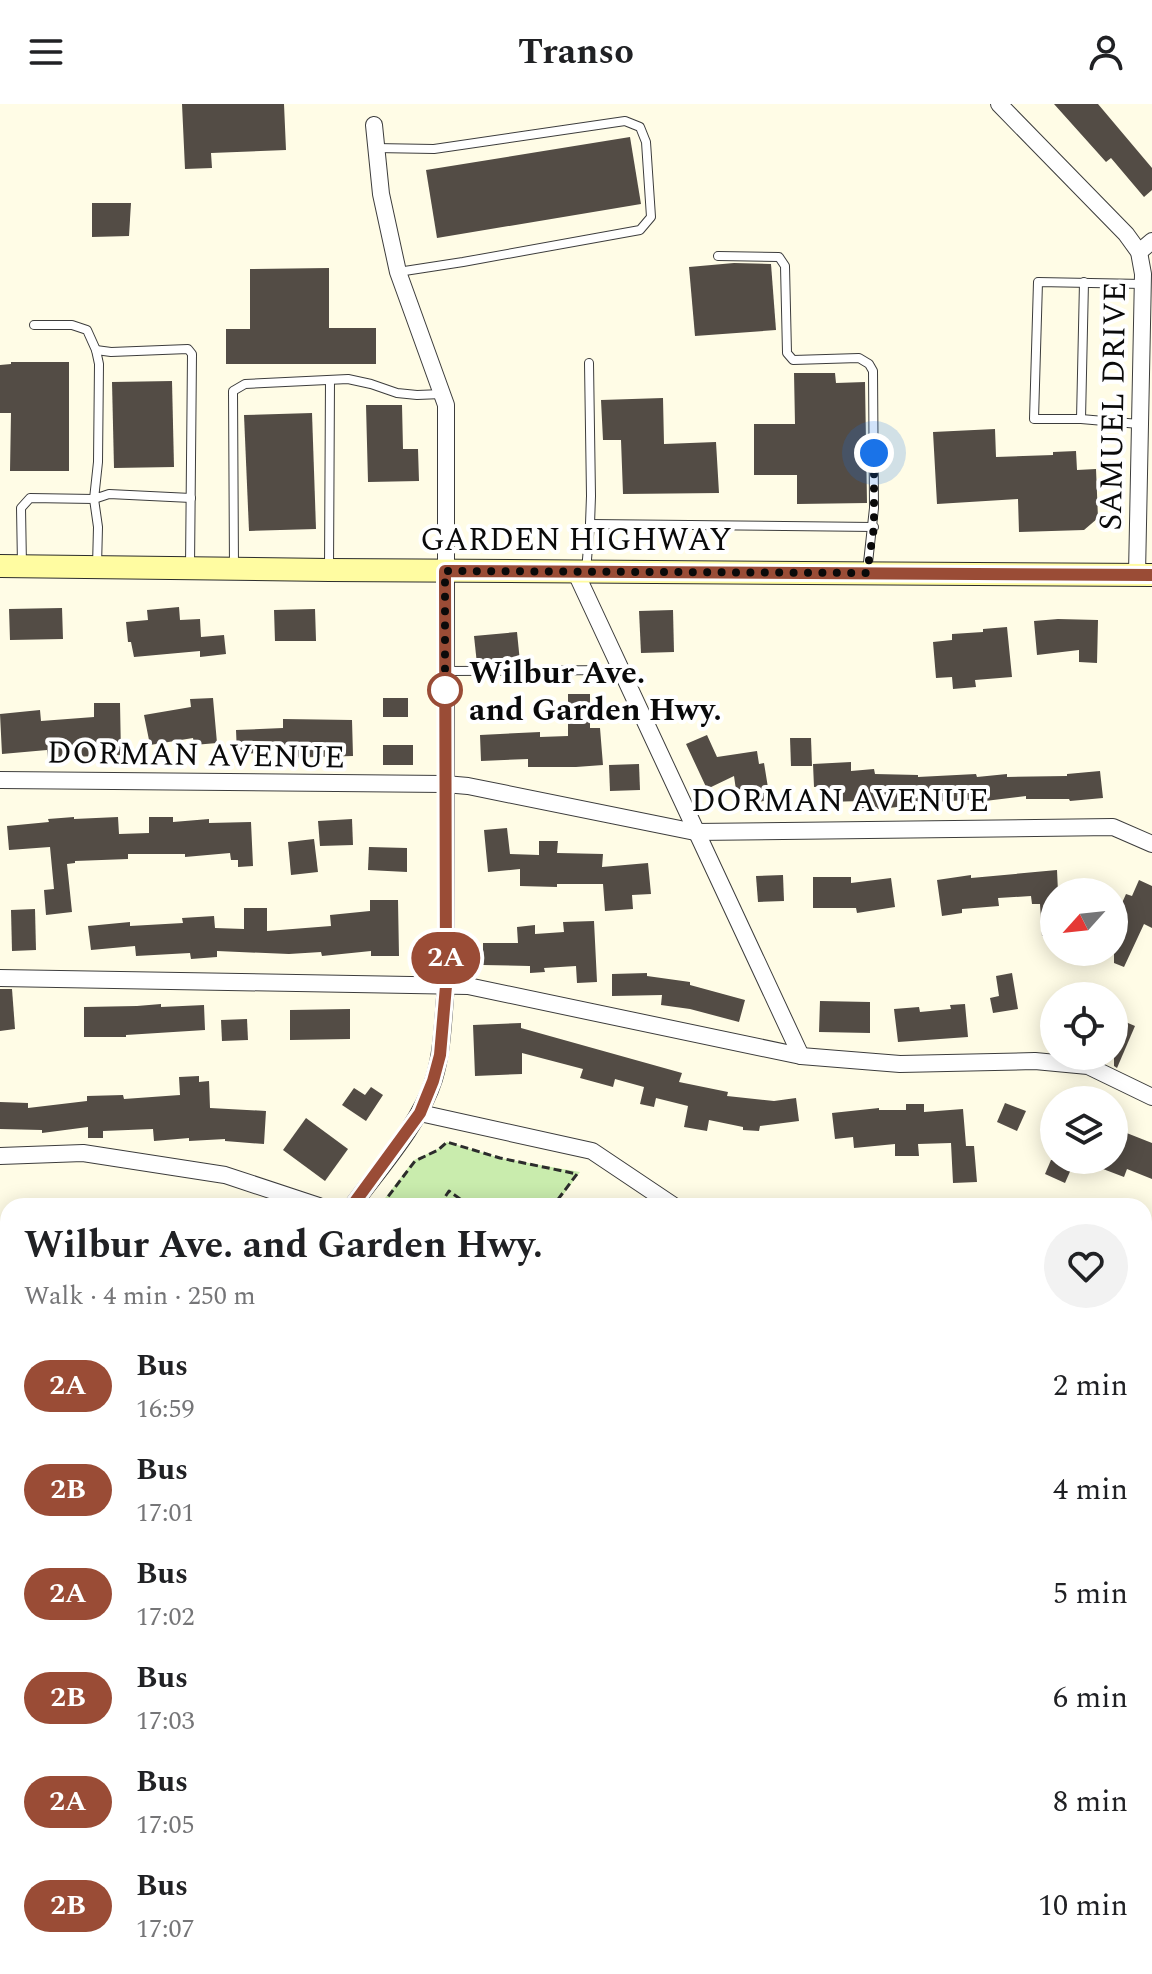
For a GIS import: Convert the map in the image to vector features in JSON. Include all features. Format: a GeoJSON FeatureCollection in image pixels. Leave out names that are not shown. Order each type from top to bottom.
{"type":"FeatureCollection","features":[{"type":"Feature","properties":{"kind":"main road","name":"GARDEN HIGHWAY"},"geometry":{"type":"LineString","coordinates":[[11,566],[1145,574]]}},
{"type":"Feature","properties":{"kind":"street","name":"SAMUEL DRIVE"},"geometry":{"type":"LineString","coordinates":[[999,104],[1126,234],[1146,247],[1143,284],[1146,398],[1139,424],[1145,574]]}},
{"type":"Feature","properties":{"kind":"street"},"geometry":{"type":"LineString","coordinates":[[358,1198],[420,1113],[440,1055],[446,986],[446,405],[398,272],[381,194],[374,125]]}},
{"type":"Feature","properties":{"kind":"street"},"geometry":{"type":"LineString","coordinates":[[580,571],[620,670],[801,1056]]}},
{"type":"Feature","properties":{"kind":"street","name":"DORMAN AVENUE"},"geometry":{"type":"LineString","coordinates":[[0,780],[445,784],[695,832],[1113,827],[1152,844]]}},
{"type":"Feature","properties":{"kind":"street"},"geometry":{"type":"LineString","coordinates":[[0,978],[468,986],[801,1056],[900,1064],[1035,1061],[1088,1066],[1152,1097]]}},
{"type":"Feature","properties":{"kind":"street"},"geometry":{"type":"LineString","coordinates":[[420,1113],[592,1151],[662,1198]]}},
{"type":"Feature","properties":{"kind":"street"},"geometry":{"type":"LineString","coordinates":[[0,1156],[83,1153],[225,1175],[295,1198]]}},
{"type":"Feature","properties":{"kind":"lane"},"geometry":{"type":"LineString","coordinates":[[375,148],[434,149],[625,121],[640,127],[646,142],[651,217],[640,230],[398,272]]}},
{"type":"Feature","properties":{"kind":"lane"},"geometry":{"type":"LineString","coordinates":[[718,256],[779,257],[785,266],[787,353],[793,360],[859,358],[869,364],[873,371],[874,527],[867,573]]}},
{"type":"Feature","properties":{"kind":"lane"},"geometry":{"type":"LineString","coordinates":[[1139,424],[1034,419],[1038,282],[1143,284]]}},
{"type":"Feature","properties":{"kind":"lane"},"geometry":{"type":"LineString","coordinates":[[1081,419],[1084,282]]}},
{"type":"Feature","properties":{"kind":"lane"},"geometry":{"type":"LineString","coordinates":[[34,325],[72,325],[87,330],[96,350],[99,364],[98,462],[94,499],[98,527],[97,567]]}},
{"type":"Feature","properties":{"kind":"lane"},"geometry":{"type":"LineString","coordinates":[[96,350],[188,349],[192,354],[190,568]]}},
{"type":"Feature","properties":{"kind":"lane"},"geometry":{"type":"LineString","coordinates":[[580,571],[590,524],[589,363]]}},
{"type":"Feature","properties":{"kind":"lane"},"geometry":{"type":"LineString","coordinates":[[234,569],[233,391],[245,384],[348,379],[397,393],[442,394]]}},
{"type":"Feature","properties":{"kind":"lane"},"geometry":{"type":"LineString","coordinates":[[329,570],[330,380]]}},
{"type":"Feature","properties":{"kind":"lane"},"geometry":{"type":"LineString","coordinates":[[11,566],[21,508],[30,498],[94,499],[109,494],[191,498]]}},
{"type":"Feature","properties":{"kind":"lane"},"geometry":{"type":"LineString","coordinates":[[590,524],[874,527]]}},
{"type":"Feature","properties":{"kind":"lane"},"geometry":{"type":"LineString","coordinates":[[445,671],[620,670]]}},
{"type":"Feature","properties":{"kind":"path"},"geometry":{"type":"LineString","coordinates":[[387,1198],[415,1161],[447,1142],[500,1158],[577,1174],[559,1198]]}},
{"type":"Feature","properties":{"kind":"path"},"geometry":{"type":"LineString","coordinates":[[444,1198],[449,1191],[459,1198]]}},
{"type":"Feature","properties":{"kind":"green space"},"geometry":{"type":"Polygon","coordinates":[[[447,1142],[500,1158],[580,1172],[561,1198],[385,1198],[414,1160],[447,1142]]]}},
{"type":"Feature","properties":{"kind":"building"},"geometry":{"type":"Polygon","coordinates":[[[182,104],[284,104],[286,150],[211,153],[212,168],[185,169],[182,104]]]}},
{"type":"Feature","properties":{"kind":"building"},"geometry":{"type":"Polygon","coordinates":[[[1054,104],[1098,104],[1152,168],[1152,190],[1144,197],[1111,158],[1106,162],[1054,104]]]}},
{"type":"Feature","properties":{"kind":"building"},"geometry":{"type":"Polygon","coordinates":[[[630,137],[641,204],[437,238],[426,170],[630,137]]]}},
{"type":"Feature","properties":{"kind":"building"},"geometry":{"type":"Polygon","coordinates":[[[92,203],[131,203],[129,236],[92,237],[92,203]]]}},
{"type":"Feature","properties":{"kind":"building"},"geometry":{"type":"Polygon","coordinates":[[[771,264],[776,330],[695,336],[689,267],[771,264]]]}},
{"type":"Feature","properties":{"kind":"building"},"geometry":{"type":"Polygon","coordinates":[[[329,268],[329,328],[376,328],[376,364],[226,364],[226,329],[250,329],[250,269],[329,268]]]}},
{"type":"Feature","properties":{"kind":"building"},"geometry":{"type":"Polygon","coordinates":[[[11,362],[69,362],[69,471],[10,471],[11,413],[0,413],[0,365],[11,362]]]}},
{"type":"Feature","properties":{"kind":"building"},"geometry":{"type":"Polygon","coordinates":[[[794,373],[835,373],[836,383],[865,382],[867,503],[797,504],[797,475],[754,475],[754,424],[795,424],[794,373]]]}},
{"type":"Feature","properties":{"kind":"building"},"geometry":{"type":"Polygon","coordinates":[[[172,381],[174,467],[114,468],[112,382],[172,381]]]}},
{"type":"Feature","properties":{"kind":"building"},"geometry":{"type":"Polygon","coordinates":[[[663,398],[664,444],[716,442],[719,493],[623,494],[621,440],[603,440],[601,400],[663,398]]]}},
{"type":"Feature","properties":{"kind":"building"},"geometry":{"type":"Polygon","coordinates":[[[366,405],[402,405],[403,449],[418,449],[419,481],[368,482],[366,405]]]}},
{"type":"Feature","properties":{"kind":"building"},"geometry":{"type":"Polygon","coordinates":[[[312,413],[316,529],[249,531],[244,415],[312,413]]]}},
{"type":"Feature","properties":{"kind":"building"},"geometry":{"type":"Polygon","coordinates":[[[995,429],[996,457],[1076,451],[1077,470],[1096,469],[1098,518],[1084,530],[1019,532],[1018,499],[937,504],[933,432],[995,429]]]}},
{"type":"Feature","properties":{"kind":"building"},"geometry":{"type":"Polygon","coordinates":[[[179,607],[180,620],[200,619],[201,637],[224,635],[226,654],[200,657],[200,651],[134,657],[131,642],[128,642],[126,622],[148,620],[147,610],[179,607]]]}},
{"type":"Feature","properties":{"kind":"building"},"geometry":{"type":"Polygon","coordinates":[[[62,608],[63,639],[10,640],[9,609],[62,608]]]}},
{"type":"Feature","properties":{"kind":"building"},"geometry":{"type":"Polygon","coordinates":[[[315,609],[316,641],[275,641],[274,610],[315,609]]]}},
{"type":"Feature","properties":{"kind":"building"},"geometry":{"type":"Polygon","coordinates":[[[673,610],[674,652],[641,653],[639,611],[673,610]]]}},
{"type":"Feature","properties":{"kind":"building"},"geometry":{"type":"Polygon","coordinates":[[[1098,620],[1097,663],[1079,662],[1079,650],[1037,655],[1034,621],[1098,620]]]}},
{"type":"Feature","properties":{"kind":"building"},"geometry":{"type":"Polygon","coordinates":[[[1007,627],[1012,677],[975,680],[976,687],[953,689],[952,677],[936,678],[933,642],[952,640],[952,634],[1007,627]]]}},
{"type":"Feature","properties":{"kind":"building"},"geometry":{"type":"Polygon","coordinates":[[[517,632],[520,662],[477,664],[474,636],[517,632]]]}},
{"type":"Feature","properties":{"kind":"building"},"geometry":{"type":"Polygon","coordinates":[[[568,694],[590,694],[590,728],[600,728],[603,765],[528,767],[528,759],[481,761],[480,735],[540,732],[540,737],[568,736],[568,694]]]}},
{"type":"Feature","properties":{"kind":"building"},"geometry":{"type":"Polygon","coordinates":[[[213,698],[217,743],[194,745],[193,738],[150,745],[144,715],[191,707],[190,699],[213,698]]]}},
{"type":"Feature","properties":{"kind":"building"},"geometry":{"type":"Polygon","coordinates":[[[383,698],[408,698],[408,717],[383,717],[383,698]]]}},
{"type":"Feature","properties":{"kind":"building"},"geometry":{"type":"Polygon","coordinates":[[[94,703],[120,703],[121,755],[48,758],[47,750],[2,754],[0,714],[40,710],[41,721],[94,717],[94,703]]]}},
{"type":"Feature","properties":{"kind":"building"},"geometry":{"type":"Polygon","coordinates":[[[283,719],[352,720],[353,756],[282,758],[282,752],[237,754],[236,730],[283,728],[283,719]]]}},
{"type":"Feature","properties":{"kind":"building"},"geometry":{"type":"Polygon","coordinates":[[[707,735],[717,757],[757,751],[759,764],[764,763],[770,800],[745,804],[742,789],[736,790],[734,776],[707,789],[686,744],[707,735]]]}},
{"type":"Feature","properties":{"kind":"building"},"geometry":{"type":"Polygon","coordinates":[[[790,738],[811,738],[812,766],[791,766],[790,738]]]}},
{"type":"Feature","properties":{"kind":"building"},"geometry":{"type":"Polygon","coordinates":[[[383,745],[413,745],[413,765],[383,765],[383,745]]]}},
{"type":"Feature","properties":{"kind":"building"},"geometry":{"type":"Polygon","coordinates":[[[851,762],[851,771],[874,769],[875,774],[918,777],[976,774],[977,777],[1007,774],[1007,777],[1067,776],[1100,771],[1103,798],[1070,801],[1026,799],[1026,796],[918,803],[918,812],[897,811],[897,807],[862,811],[861,801],[827,802],[826,786],[814,787],[813,764],[851,762]]]}},
{"type":"Feature","properties":{"kind":"building"},"geometry":{"type":"Polygon","coordinates":[[[639,764],[640,790],[610,791],[609,765],[639,764]]]}},
{"type":"Feature","properties":{"kind":"building"},"geometry":{"type":"Polygon","coordinates":[[[74,817],[118,817],[119,834],[149,833],[149,817],[173,817],[173,822],[209,819],[209,823],[251,822],[253,866],[238,867],[238,860],[231,860],[230,853],[185,857],[185,854],[128,854],[128,859],[75,861],[67,864],[72,912],[46,915],[44,890],[54,889],[50,847],[9,850],[7,826],[74,817]]]}},
{"type":"Feature","properties":{"kind":"building"},"geometry":{"type":"Polygon","coordinates":[[[352,819],[353,845],[320,846],[318,821],[352,819]]]}},
{"type":"Feature","properties":{"kind":"building"},"geometry":{"type":"Polygon","coordinates":[[[507,828],[510,854],[539,855],[539,841],[558,841],[557,853],[603,854],[602,867],[648,863],[651,894],[632,895],[633,909],[605,911],[603,884],[520,886],[520,869],[488,872],[484,830],[507,828]]]}},
{"type":"Feature","properties":{"kind":"building"},"geometry":{"type":"Polygon","coordinates":[[[314,839],[318,872],[291,875],[288,842],[314,839]]]}},
{"type":"Feature","properties":{"kind":"building"},"geometry":{"type":"Polygon","coordinates":[[[369,847],[407,848],[407,872],[368,870],[369,847]]]}},
{"type":"Feature","properties":{"kind":"building"},"geometry":{"type":"Polygon","coordinates":[[[1057,870],[1057,878],[1040,878],[1040,904],[1032,904],[1031,896],[998,898],[999,906],[962,909],[962,913],[942,916],[937,880],[971,875],[971,878],[1057,870]]]}},
{"type":"Feature","properties":{"kind":"building"},"geometry":{"type":"Polygon","coordinates":[[[783,875],[784,901],[758,902],[756,876],[783,875]]]}},
{"type":"Feature","properties":{"kind":"building"},"geometry":{"type":"Polygon","coordinates":[[[813,877],[851,877],[851,883],[891,878],[895,907],[857,913],[856,908],[813,908],[813,877]]]}},
{"type":"Feature","properties":{"kind":"building"},"geometry":{"type":"Polygon","coordinates":[[[1139,880],[1152,886],[1152,928],[1144,924],[1128,958],[1128,895],[1132,896],[1139,880]]]}},
{"type":"Feature","properties":{"kind":"building"},"geometry":{"type":"Polygon","coordinates":[[[370,900],[398,900],[399,956],[371,956],[371,951],[322,956],[321,952],[217,951],[217,957],[191,959],[190,953],[136,956],[135,946],[91,950],[88,926],[130,922],[130,926],[183,923],[182,918],[214,916],[215,928],[244,929],[244,908],[267,908],[267,931],[331,926],[330,915],[370,911],[370,900]]]}},
{"type":"Feature","properties":{"kind":"building"},"geometry":{"type":"Polygon","coordinates":[[[35,909],[36,950],[12,951],[11,910],[35,909]]]}},
{"type":"Feature","properties":{"kind":"building"},"geometry":{"type":"Polygon","coordinates":[[[594,921],[597,982],[577,983],[576,966],[544,968],[545,972],[530,973],[530,966],[483,965],[483,943],[518,943],[517,927],[535,925],[535,934],[564,932],[563,922],[594,921]]]}},
{"type":"Feature","properties":{"kind":"building"},"geometry":{"type":"Polygon","coordinates":[[[647,973],[647,976],[690,982],[690,985],[745,1000],[739,1022],[661,1005],[662,995],[612,996],[612,974],[647,973]]]}},
{"type":"Feature","properties":{"kind":"building"},"geometry":{"type":"Polygon","coordinates":[[[1012,973],[1018,1009],[993,1013],[990,998],[999,996],[996,976],[1012,973]]]}},
{"type":"Feature","properties":{"kind":"building"},"geometry":{"type":"Polygon","coordinates":[[[0,989],[12,989],[15,1029],[0,1031],[0,989]]]}},
{"type":"Feature","properties":{"kind":"building"},"geometry":{"type":"Polygon","coordinates":[[[820,1001],[870,1002],[870,1033],[819,1032],[820,1001]]]}},
{"type":"Feature","properties":{"kind":"building"},"geometry":{"type":"Polygon","coordinates":[[[161,1004],[161,1007],[204,1005],[205,1030],[126,1037],[84,1037],[84,1007],[161,1004]]]}},
{"type":"Feature","properties":{"kind":"building"},"geometry":{"type":"Polygon","coordinates":[[[965,1004],[968,1037],[898,1042],[894,1009],[919,1007],[920,1012],[951,1009],[950,1005],[965,1004]]]}},
{"type":"Feature","properties":{"kind":"building"},"geometry":{"type":"Polygon","coordinates":[[[350,1009],[350,1039],[290,1040],[290,1010],[350,1009]]]}},
{"type":"Feature","properties":{"kind":"building"},"geometry":{"type":"Polygon","coordinates":[[[247,1019],[248,1040],[222,1041],[221,1020],[247,1019]]]}},
{"type":"Feature","properties":{"kind":"building"},"geometry":{"type":"Polygon","coordinates":[[[521,1023],[521,1028],[682,1073],[679,1082],[728,1092],[727,1096],[774,1101],[796,1098],[799,1121],[760,1126],[759,1131],[743,1130],[743,1127],[709,1120],[707,1131],[684,1127],[688,1106],[656,1098],[654,1107],[640,1104],[644,1087],[615,1079],[613,1087],[580,1078],[583,1069],[522,1053],[522,1074],[475,1076],[473,1025],[521,1023]]]}},
{"type":"Feature","properties":{"kind":"building"},"geometry":{"type":"Polygon","coordinates":[[[1128,1023],[1135,1026],[1128,1042],[1128,1023]]]}},
{"type":"Feature","properties":{"kind":"building"},"geometry":{"type":"Polygon","coordinates":[[[199,1076],[199,1082],[209,1081],[210,1108],[266,1111],[264,1144],[225,1139],[189,1141],[189,1138],[154,1141],[153,1129],[103,1131],[103,1138],[88,1138],[88,1127],[42,1133],[42,1130],[0,1129],[0,1102],[28,1103],[28,1108],[87,1101],[87,1096],[123,1095],[124,1099],[180,1095],[179,1077],[199,1076]]]}},
{"type":"Feature","properties":{"kind":"building"},"geometry":{"type":"Polygon","coordinates":[[[371,1087],[383,1095],[366,1121],[342,1105],[354,1088],[365,1095],[371,1087]]]}},
{"type":"Feature","properties":{"kind":"building"},"geometry":{"type":"Polygon","coordinates":[[[1005,1103],[1026,1111],[1017,1131],[997,1122],[1005,1103]]]}},
{"type":"Feature","properties":{"kind":"building"},"geometry":{"type":"Polygon","coordinates":[[[906,1104],[924,1104],[924,1112],[963,1109],[966,1146],[974,1146],[977,1182],[953,1183],[951,1143],[918,1144],[919,1156],[895,1156],[895,1144],[854,1148],[853,1137],[835,1139],[832,1113],[879,1108],[906,1110],[906,1104]]]}},
{"type":"Feature","properties":{"kind":"building"},"geometry":{"type":"Polygon","coordinates":[[[306,1118],[348,1149],[325,1181],[283,1150],[306,1118]]]}},
{"type":"Feature","properties":{"kind":"building"},"geometry":{"type":"Polygon","coordinates":[[[1128,1134],[1152,1143],[1152,1179],[1128,1169],[1128,1134]]]}},
{"type":"Feature","properties":{"kind":"building"},"geometry":{"type":"Polygon","coordinates":[[[1045,1174],[1069,1174],[1065,1183],[1045,1174]]]}},
{"type":"Feature","properties":{"kind":"bus line","name":"2A"},"geometry":{"type":"LineString","coordinates":[[358,1198],[420,1113],[440,1055],[446,986],[445,571],[1152,575]]}},
{"type":"Feature","properties":{"kind":"place","name":"Wilbur Ave. and Garden Hwy."},"geometry":{"type":"Point","coordinates":[445,690]}},
{"type":"Feature","properties":{"kind":"route"},"geometry":{"type":"LineString","coordinates":[[445,690],[445,701],[445,571],[867,573],[874,527],[874,453]]}}]}
